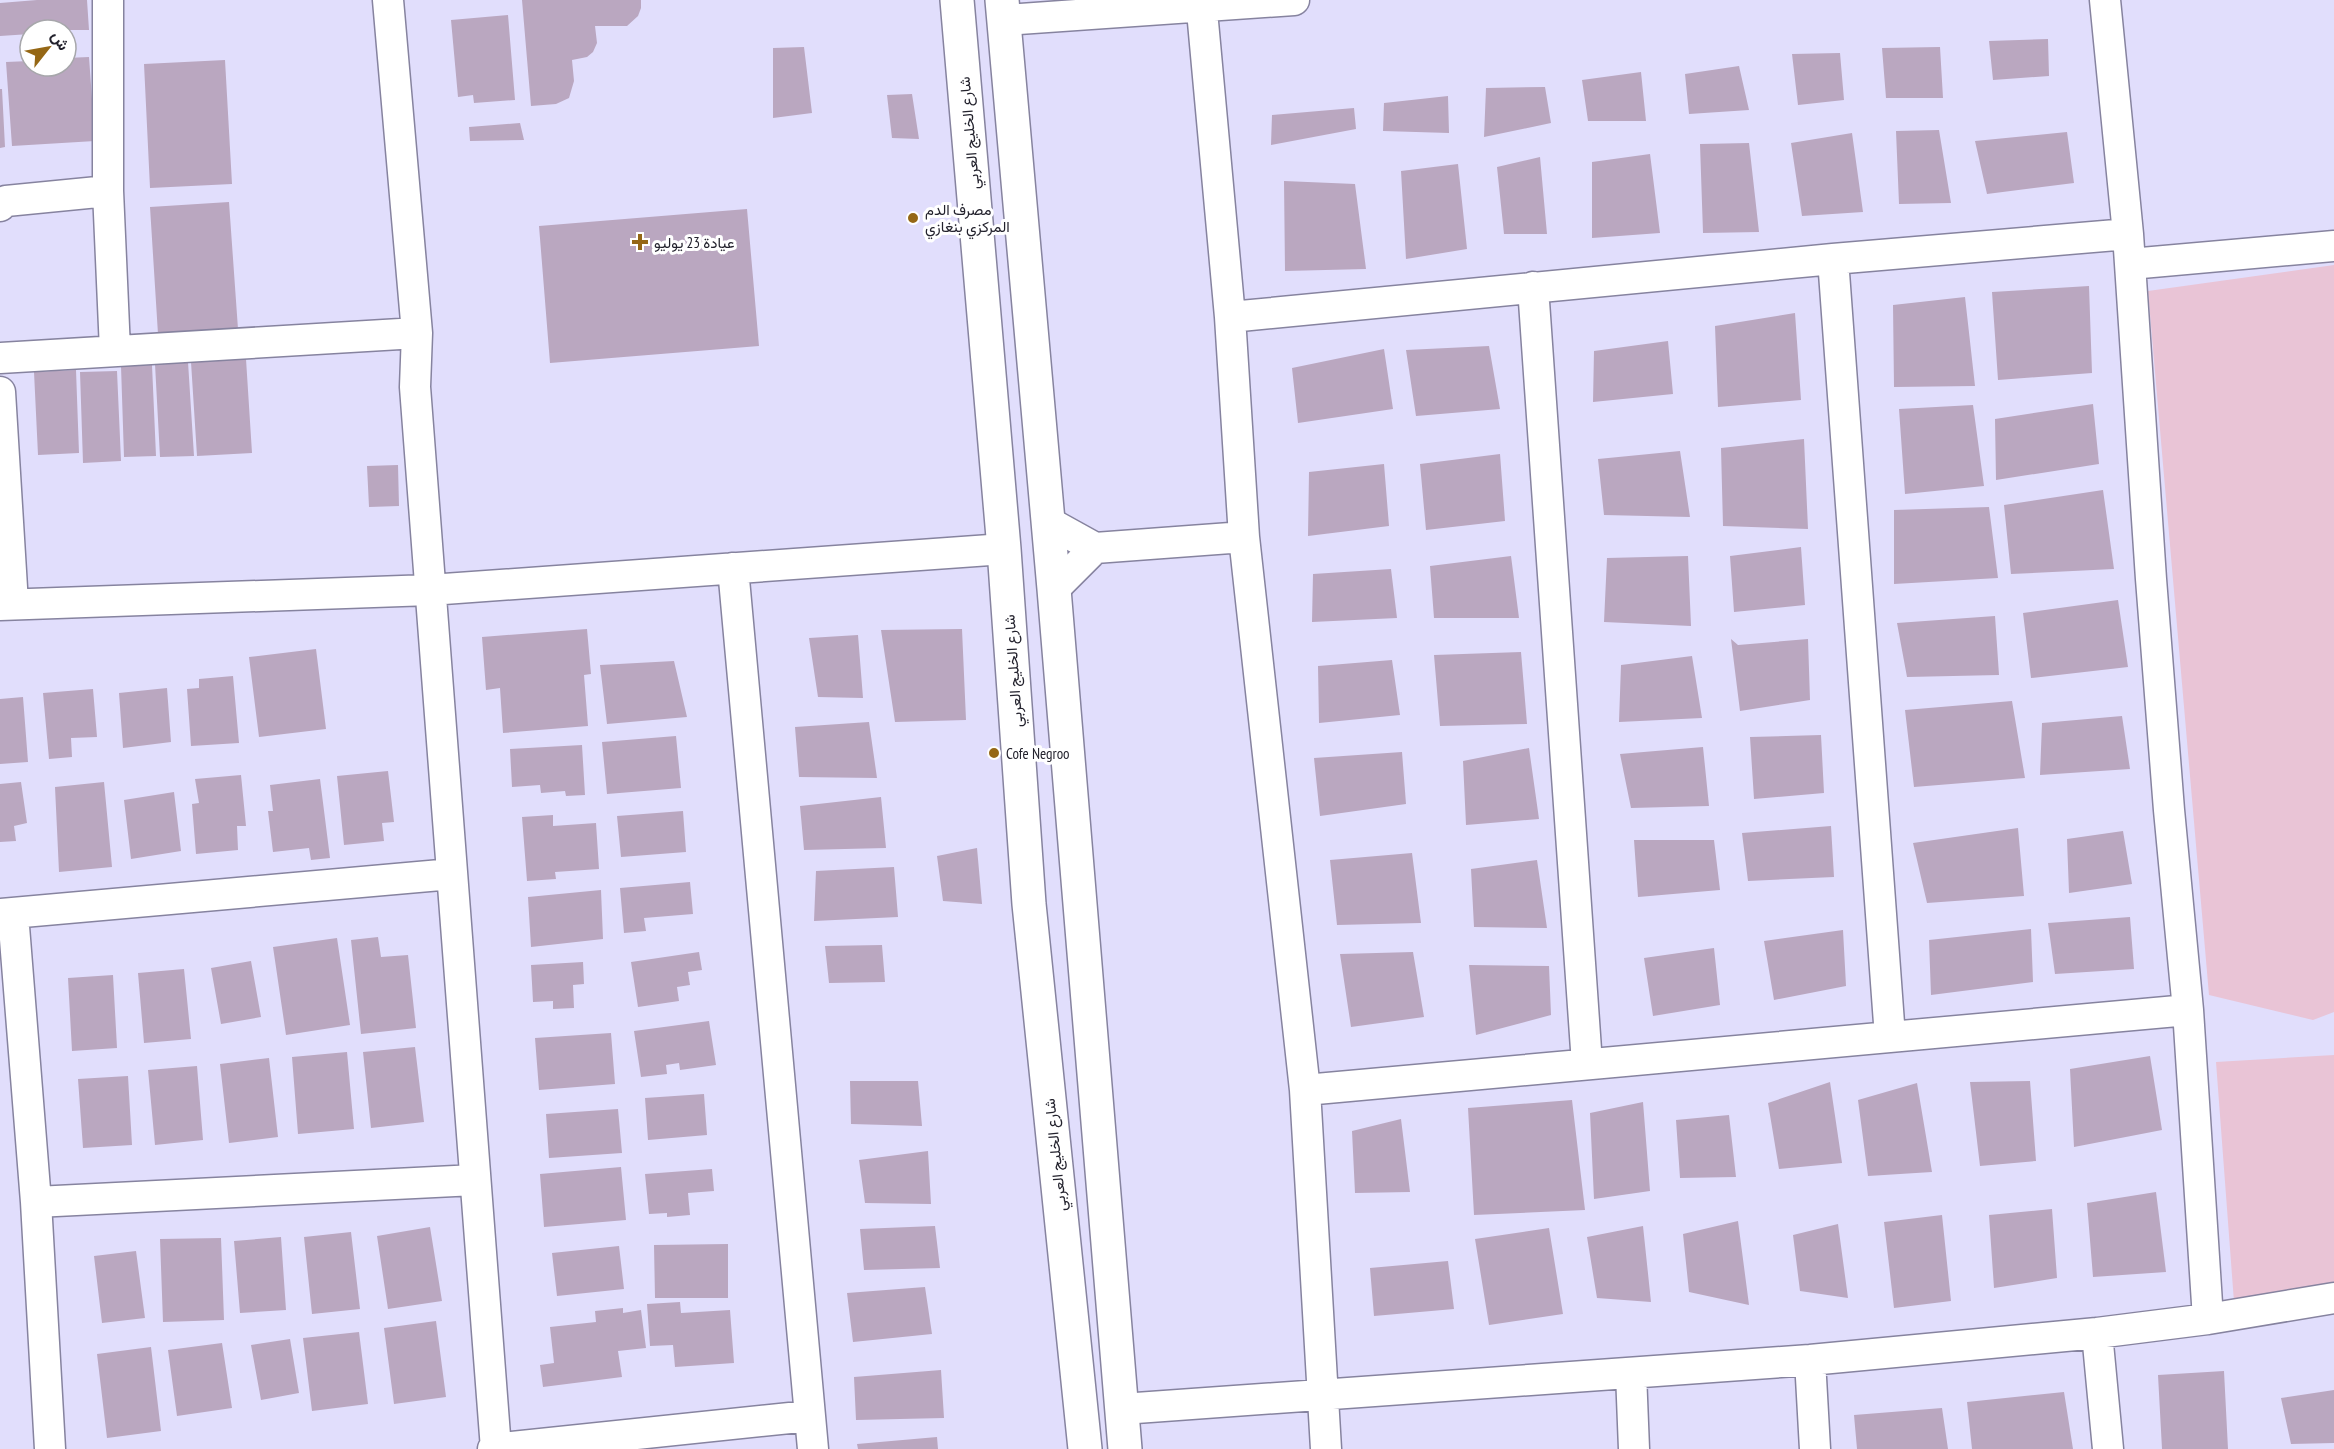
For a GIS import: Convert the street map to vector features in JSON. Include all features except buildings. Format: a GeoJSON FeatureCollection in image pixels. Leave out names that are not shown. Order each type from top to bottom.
{"type":"FeatureCollection","features":[{"type":"Feature","properties":{"kind":"main road","name":"شارع الخليج العربي"},"geometry":{"type":"LineString","coordinates":[[957,0],[1004,549],[1029,904],[1084,1449]]}},
{"type":"Feature","properties":{"kind":"main road"},"geometry":{"type":"LineString","coordinates":[[1003,10],[1054,589],[1125,1449]]}},
{"type":"Feature","properties":{"kind":"main road"},"geometry":{"type":"LineString","coordinates":[[1029,904],[1079,904]]}},
{"type":"Feature","properties":{"kind":"street"},"geometry":{"type":"LineString","coordinates":[[108,0],[108,191],[115,350]]}},
{"type":"Feature","properties":{"kind":"street"},"geometry":{"type":"LineString","coordinates":[[388,0],[417,333],[415,387],[476,1180],[494,1449],[810,1416]]}},
{"type":"Feature","properties":{"kind":"street"},"geometry":{"type":"LineString","coordinates":[[1003,10],[1294,0]]}},
{"type":"Feature","properties":{"kind":"street"},"geometry":{"type":"LineString","coordinates":[[2105,0],[2128,234],[2153,614],[2188,1010],[2208,1319]]}},
{"type":"Feature","properties":{"kind":"street"},"geometry":{"type":"LineString","coordinates":[[1201,3],[1230,317],[1244,537],[1305,1090],[1326,1449]]}},
{"type":"Feature","properties":{"kind":"street"},"geometry":{"type":"LineString","coordinates":[[0,206],[6,201],[108,191]]}},
{"type":"Feature","properties":{"kind":"street"},"geometry":{"type":"LineString","coordinates":[[1230,317],[1533,287],[2128,234]]}},
{"type":"Feature","properties":{"kind":"street"},"geometry":{"type":"LineString","coordinates":[[2130,264],[2334,246]]}},
{"type":"Feature","properties":{"kind":"street"},"geometry":{"type":"LineString","coordinates":[[1833,260],[1890,1037]]}},
{"type":"Feature","properties":{"kind":"street"},"geometry":{"type":"LineString","coordinates":[[1533,287],[1587,1064]]}},
{"type":"Feature","properties":{"kind":"street"},"geometry":{"type":"LineString","coordinates":[[0,358],[417,333]]}},
{"type":"Feature","properties":{"kind":"street"},"geometry":{"type":"LineString","coordinates":[[0,392],[6,604],[430,590],[1004,549]]}},
{"type":"Feature","properties":{"kind":"street"},"geometry":{"type":"LineString","coordinates":[[1048,522],[1095,548],[1244,537]]}},
{"type":"Feature","properties":{"kind":"street"},"geometry":{"type":"LineString","coordinates":[[1054,589],[1095,548]]}},
{"type":"Feature","properties":{"kind":"street"},"geometry":{"type":"LineString","coordinates":[[734,568],[813,1449]]}},
{"type":"Feature","properties":{"kind":"street"},"geometry":{"type":"LineString","coordinates":[[50,1449],[36,1202],[6,914],[452,874]]}},
{"type":"Feature","properties":{"kind":"street"},"geometry":{"type":"LineString","coordinates":[[1305,1090],[2188,1010]]}},
{"type":"Feature","properties":{"kind":"street"},"geometry":{"type":"LineString","coordinates":[[36,1202],[476,1180]]}},
{"type":"Feature","properties":{"kind":"street"},"geometry":{"type":"LineString","coordinates":[[1122,1409],[1631,1373],[2097,1334],[2208,1319],[2334,1298]]}},
{"type":"Feature","properties":{"kind":"street"},"geometry":{"type":"LineString","coordinates":[[2097,1334],[2108,1449]]}},
{"type":"Feature","properties":{"kind":"street"},"geometry":{"type":"LineString","coordinates":[[1810,1359],[1815,1449]]}},
{"type":"Feature","properties":{"kind":"street"},"geometry":{"type":"LineString","coordinates":[[1631,1373],[1634,1449]]}},
{"type":"Feature","properties":{"kind":"shaded area"},"geometry":{"type":"Polygon","coordinates":[[[2334,265],[2334,1012],[2313,1020],[2209,995],[2148,291],[2334,265]]]}},
{"type":"Feature","properties":{"kind":"shaded area"},"geometry":{"type":"Polygon","coordinates":[[[2334,1055],[2334,1288],[2234,1302],[2216,1062],[2334,1055]]]}},
{"type":"Feature","properties":{"kind":"place","name":"مصرف الدم المركزي بنغازي"},"geometry":{"type":"Point","coordinates":[913,218]}},
{"type":"Feature","properties":{"kind":"place","name":"عيادة 23 يوليو"},"geometry":{"type":"Point","coordinates":[640,242]}},
{"type":"Feature","properties":{"kind":"place","name":"Cofe Negroo"},"geometry":{"type":"Point","coordinates":[994,753]}}]}
